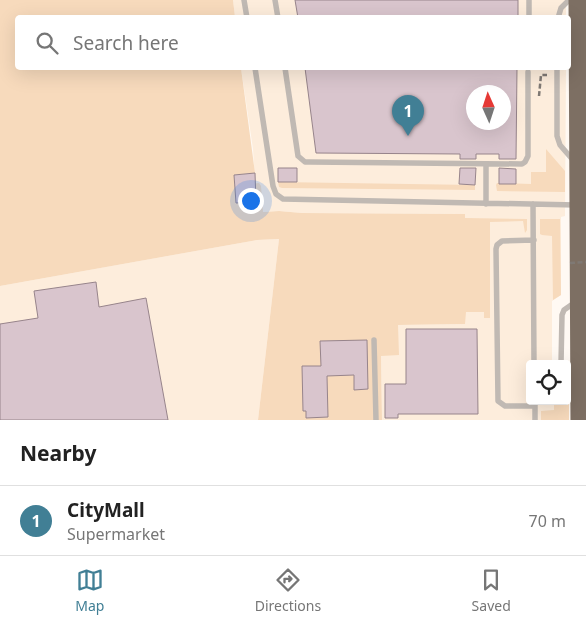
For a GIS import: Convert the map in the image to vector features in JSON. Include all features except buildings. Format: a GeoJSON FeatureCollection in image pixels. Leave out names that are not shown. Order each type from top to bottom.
{"type":"FeatureCollection","features":[{"type":"Feature","properties":{"kind":"highway"},"geometry":{"type":"LineString","coordinates":[[579,0],[580,170],[583,206],[576,389],[581,420]]}},
{"type":"Feature","properties":{"kind":"lane"},"geometry":{"type":"LineString","coordinates":[[244,0],[246,15]]}},
{"type":"Feature","properties":{"kind":"lane"},"geometry":{"type":"LineString","coordinates":[[275,0],[278,15]]}},
{"type":"Feature","properties":{"kind":"lane"},"geometry":{"type":"LineString","coordinates":[[529,0],[529,15]]}},
{"type":"Feature","properties":{"kind":"lane"},"geometry":{"type":"LineString","coordinates":[[559,15],[561,8],[569,0]]}},
{"type":"Feature","properties":{"kind":"lane"},"geometry":{"type":"LineString","coordinates":[[255,70],[273,186],[280,197],[288,200],[583,206]]}},
{"type":"Feature","properties":{"kind":"lane"},"geometry":{"type":"LineString","coordinates":[[285,70],[297,152],[298,156],[305,162],[486,164],[522,164],[527,159],[528,72]]}},
{"type":"Feature","properties":{"kind":"lane"},"geometry":{"type":"LineString","coordinates":[[557,70],[557,136],[563,148],[580,170]]}},
{"type":"Feature","properties":{"kind":"lane"},"geometry":{"type":"LineString","coordinates":[[486,164],[486,204]]}},
{"type":"Feature","properties":{"kind":"lane"},"geometry":{"type":"LineString","coordinates":[[533,204],[534,360]]}},
{"type":"Feature","properties":{"kind":"lane"},"geometry":{"type":"LineString","coordinates":[[526,405],[505,406],[498,401],[496,249],[499,242],[505,240],[534,240]]}},
{"type":"Feature","properties":{"kind":"lane"},"geometry":{"type":"LineString","coordinates":[[561,360],[562,315],[567,308],[580,299]]}},
{"type":"Feature","properties":{"kind":"lane"},"geometry":{"type":"LineString","coordinates":[[374,340],[376,420]]}},
{"type":"Feature","properties":{"kind":"lane"},"geometry":{"type":"LineString","coordinates":[[535,405],[535,420]]}},
{"type":"Feature","properties":{"kind":"path"},"geometry":{"type":"LineString","coordinates":[[570,262],[586,262]]}},
{"type":"Feature","properties":{"kind":"shaded area"},"geometry":{"type":"Polygon","coordinates":[[[0,0],[233,0],[235,15],[15,15],[15,70],[241,70],[255,173],[234,175],[234,185],[259,183],[261,186],[263,212],[465,214],[465,218],[527,219],[527,230],[525,233],[523,221],[490,222],[490,318],[484,318],[484,312],[466,312],[465,324],[398,325],[399,355],[381,356],[382,420],[258,420],[279,239],[257,240],[0,286],[0,0]]]}},
{"type":"Feature","properties":{"kind":"shaded area"},"geometry":{"type":"Polygon","coordinates":[[[233,0],[566,0],[566,15],[235,15],[233,0]]]}},
{"type":"Feature","properties":{"kind":"shaded area"},"geometry":{"type":"Polygon","coordinates":[[[241,70],[566,70],[565,216],[561,217],[561,295],[552,301],[552,360],[526,360],[526,405],[569,405],[569,420],[382,420],[381,355],[398,325],[465,324],[465,214],[263,212],[257,210],[253,149],[241,70]]]}},
{"type":"Feature","properties":{"kind":"shaded area"},"geometry":{"type":"Polygon","coordinates":[[[546,149],[565,171],[565,192],[497,191],[497,183],[531,184],[531,172],[546,172],[546,149]]]}},
{"type":"Feature","properties":{"kind":"shaded area"},"geometry":{"type":"Polygon","coordinates":[[[278,182],[475,185],[475,190],[282,188],[279,187],[278,182]]]}},
{"type":"Feature","properties":{"kind":"shaded area"},"geometry":{"type":"Polygon","coordinates":[[[540,219],[560,219],[561,295],[553,300],[552,236],[540,234],[540,219]]]}},
{"type":"Feature","properties":{"kind":"shaded area"},"geometry":{"type":"Polygon","coordinates":[[[279,239],[258,420],[0,420],[0,286],[257,240],[279,239]]]}},
{"type":"Feature","properties":{"kind":"shaded area"},"geometry":{"type":"Polygon","coordinates":[[[554,405],[569,405],[569,420],[541,420],[541,411],[554,410],[554,405]]]}},
{"type":"Feature","properties":{"kind":"place","name":"CityMall"},"geometry":{"type":"Point","coordinates":[408,136]}}]}
